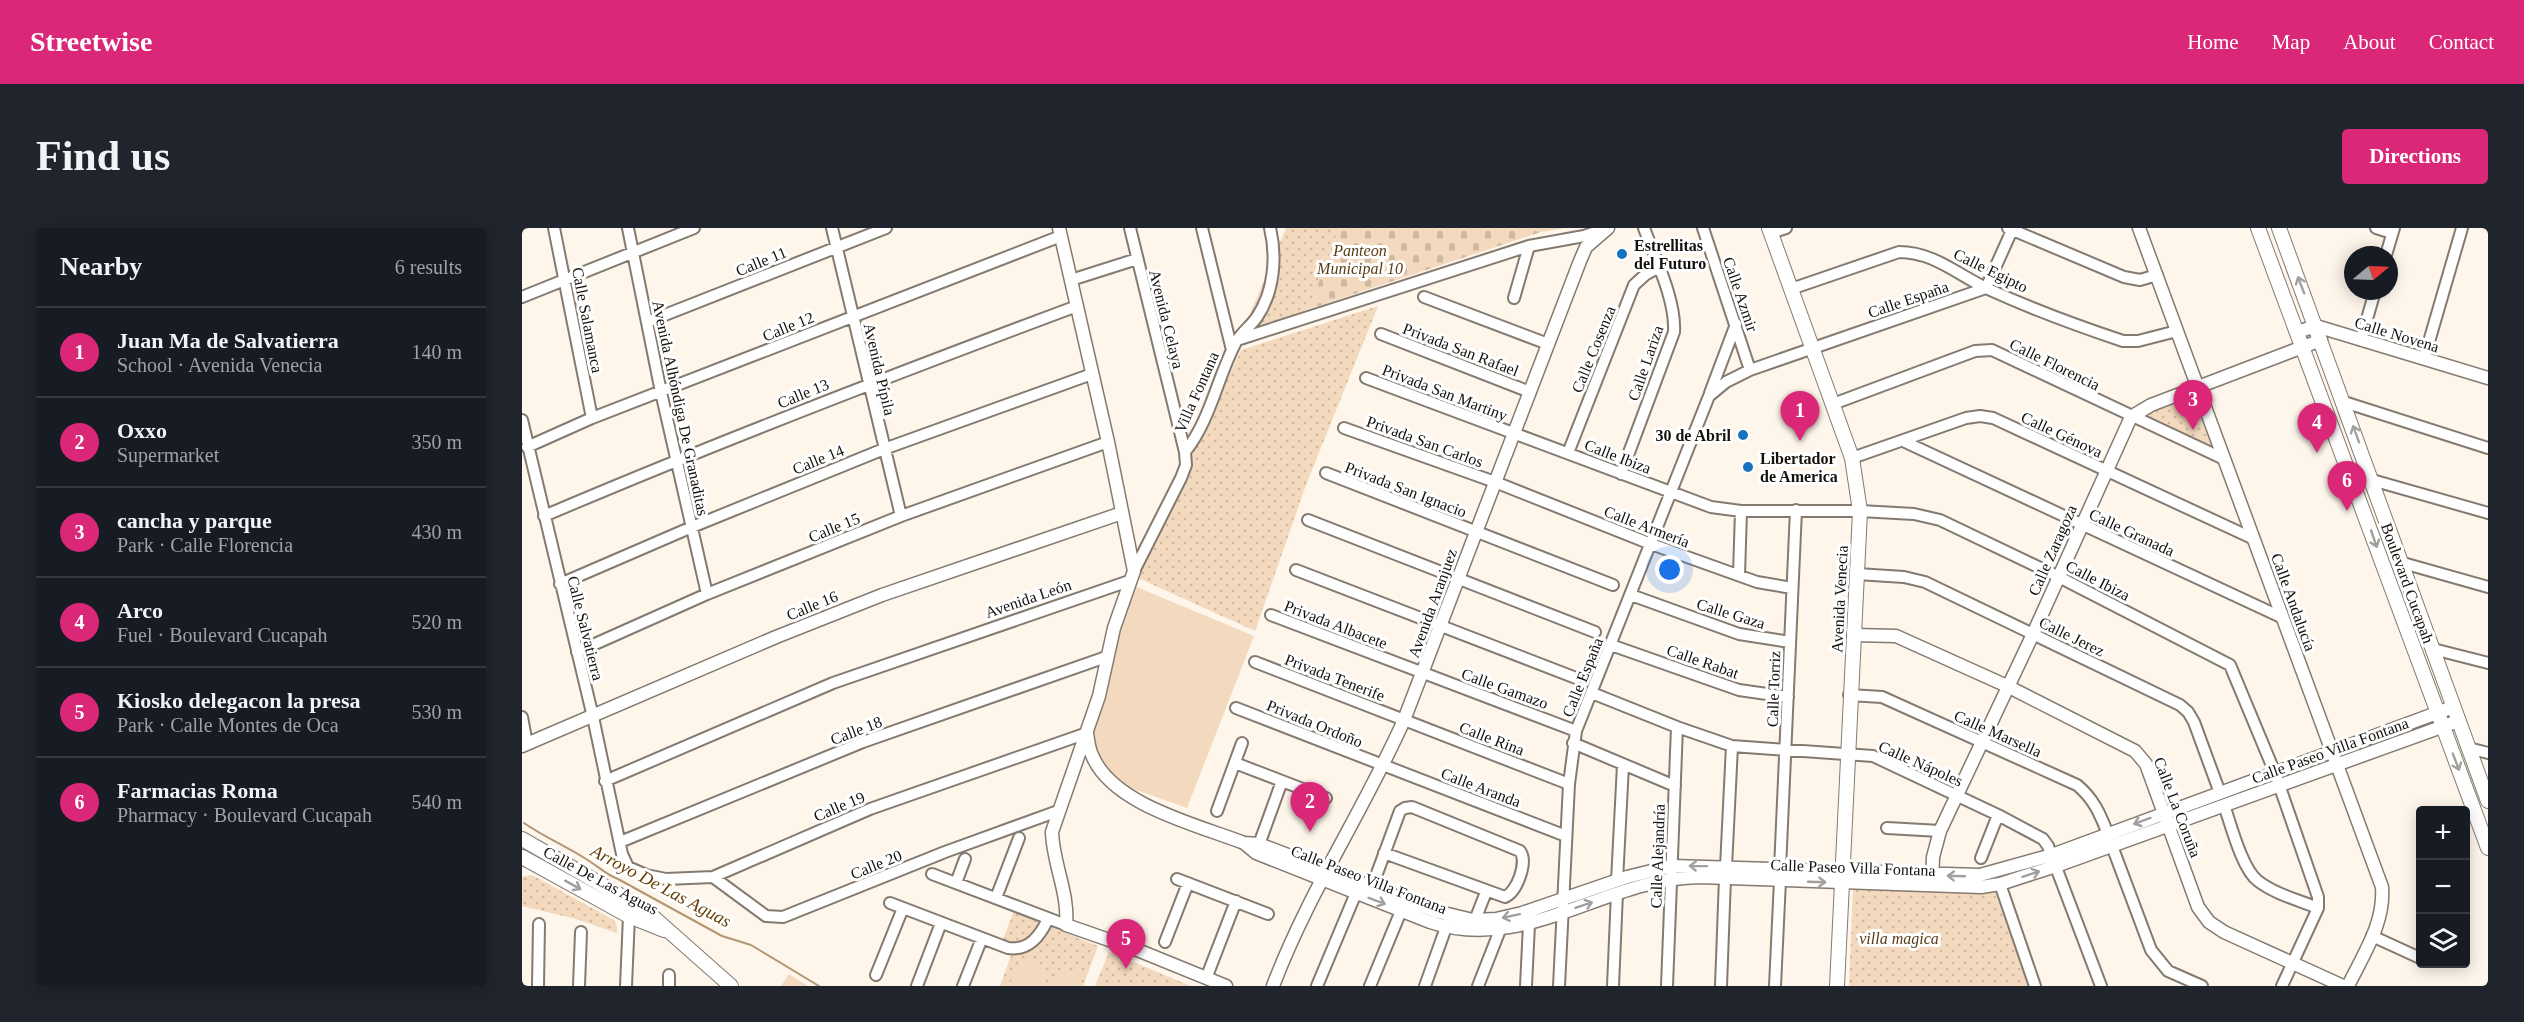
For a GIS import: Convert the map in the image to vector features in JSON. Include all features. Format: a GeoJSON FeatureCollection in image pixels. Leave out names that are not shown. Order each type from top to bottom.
{"type":"FeatureCollection","features":[{"type":"Feature","properties":{"kind":"main road","name":"Boulevard Cucapah"},"geometry":{"type":"LineString","coordinates":[[2258,228],[2488,848]]}},
{"type":"Feature","properties":{"kind":"main road","name":"Boulevard Cucapah"},"geometry":{"type":"LineString","coordinates":[[2279,228],[2488,801]]}},
{"type":"Feature","properties":{"kind":"main road","name":"Avenida Venecia"},"geometry":{"type":"LineString","coordinates":[[1769,231],[1852,458],[1860,511],[1849,695],[1837,986]]}},
{"type":"Feature","properties":{"kind":"main road","name":"Calle De Las Aguas"},"geometry":{"type":"LineString","coordinates":[[522,839],[632,910]]}},
{"type":"Feature","properties":{"kind":"main road","name":"Calle De Las Aguas"},"geometry":{"type":"LineString","coordinates":[[522,857],[632,910],[654,916],[666,930],[731,986]]}},
{"type":"Feature","properties":{"kind":"street","name":"Calle Salamanca"},"geometry":{"type":"LineString","coordinates":[[554,228],[592,418]]}},
{"type":"Feature","properties":{"kind":"street","name":"Avenida Alhóndiga De Granaditas"},"geometry":{"type":"LineString","coordinates":[[628,228],[661,392],[708,594]]}},
{"type":"Feature","properties":{"kind":"street"},"geometry":{"type":"LineString","coordinates":[[522,297],[694,228]]}},
{"type":"Feature","properties":{"kind":"street","name":"Avenida Pípila"},"geometry":{"type":"LineString","coordinates":[[832,228],[901,516]]}},
{"type":"Feature","properties":{"kind":"street","name":"Calle 11"},"geometry":{"type":"LineString","coordinates":[[646,322],[886,228]]}},
{"type":"Feature","properties":{"kind":"street","name":"Avenida Celaya"},"geometry":{"type":"LineString","coordinates":[[1130,228],[1185,452]]}},
{"type":"Feature","properties":{"kind":"street"},"geometry":{"type":"LineString","coordinates":[[1202,228],[1235,345],[1529,246],[1584,236],[1608,228]]}},
{"type":"Feature","properties":{"kind":"street","name":"Villa Fontana"},"geometry":{"type":"LineString","coordinates":[[1132,576],[1181,478],[1186,465],[1185,452],[1200,429],[1235,345],[1256,320],[1263,307],[1271,280],[1275,249],[1270,228]]}},
{"type":"Feature","properties":{"kind":"street","name":"Avenida Aranjuez"},"geometry":{"type":"LineString","coordinates":[[1273,986],[1293,938],[1384,765],[1404,720],[1586,248],[1608,228]]}},
{"type":"Feature","properties":{"kind":"street","name":"Calle Lariza"},"geometry":{"type":"LineString","coordinates":[[1621,474],[1674,332],[1673,315],[1659,267],[1644,228]]}},
{"type":"Feature","properties":{"kind":"street","name":"Calle Azmir"},"geometry":{"type":"LineString","coordinates":[[1703,228],[1750,370]]}},
{"type":"Feature","properties":{"kind":"street"},"geometry":{"type":"LineString","coordinates":[[1769,231],[1786,228]]}},
{"type":"Feature","properties":{"kind":"street","name":"Calle Andalucía"},"geometry":{"type":"LineString","coordinates":[[2139,228],[2382,887],[2383,901],[2380,920],[2348,986]]}},
{"type":"Feature","properties":{"kind":"street"},"geometry":{"type":"LineString","coordinates":[[2376,228],[2393,230],[2389,246]]}},
{"type":"Feature","properties":{"kind":"street"},"geometry":{"type":"LineString","coordinates":[[2424,359],[2462,228]]}},
{"type":"Feature","properties":{"kind":"street"},"geometry":{"type":"LineString","coordinates":[[1986,288],[2011,229],[2124,277],[2140,280],[2157,275]]}},
{"type":"Feature","properties":{"kind":"street"},"geometry":{"type":"LineString","coordinates":[[1060,232],[1108,442],[1132,576],[1106,657],[1099,696],[1052,832],[1052,849],[1065,898],[1066,925]]}},
{"type":"Feature","properties":{"kind":"street","name":"Calle 12"},"geometry":{"type":"LineString","coordinates":[[527,447],[592,418],[1060,232]]}},
{"type":"Feature","properties":{"kind":"street"},"geometry":{"type":"LineString","coordinates":[[1514,298],[1529,246]]}},
{"type":"Feature","properties":{"kind":"street","name":"Calle Egipto"},"geometry":{"type":"LineString","coordinates":[[1791,290],[1899,252],[1915,252],[1929,256],[1986,288],[2123,341],[2138,341],[2177,331]]}},
{"type":"Feature","properties":{"kind":"street"},"geometry":{"type":"LineString","coordinates":[[1071,280],[1137,260]]}},
{"type":"Feature","properties":{"kind":"street","name":"Calle Cosenza"},"geometry":{"type":"LineString","coordinates":[[1568,453],[1634,285],[1659,267]]}},
{"type":"Feature","properties":{"kind":"street","name":"Calle España"},"geometry":{"type":"LineString","coordinates":[[1709,396],[1726,382],[1750,370],[1986,288]]}},
{"type":"Feature","properties":{"kind":"street"},"geometry":{"type":"LineString","coordinates":[[1424,297],[1548,344]]}},
{"type":"Feature","properties":{"kind":"street"},"geometry":{"type":"LineString","coordinates":[[2361,340],[2372,300]]}},
{"type":"Feature","properties":{"kind":"street","name":"Calle 13"},"geometry":{"type":"LineString","coordinates":[[544,516],[676,460],[868,384],[1077,306]]}},
{"type":"Feature","properties":{"kind":"street","name":"Calle España"},"geometry":{"type":"LineString","coordinates":[[1559,986],[1569,784],[1576,731],[1632,595],[1736,324]]}},
{"type":"Feature","properties":{"kind":"street"},"geometry":{"type":"LineString","coordinates":[[2297,332],[2316,326]]}},
{"type":"Feature","properties":{"kind":"street","name":"Calle Novena"},"geometry":{"type":"LineString","coordinates":[[2316,326],[2488,377]]}},
{"type":"Feature","properties":{"kind":"street","name":"Privada San Rafael"},"geometry":{"type":"LineString","coordinates":[[1381,334],[1530,392]]}},
{"type":"Feature","properties":{"kind":"street"},"geometry":{"type":"LineString","coordinates":[[2131,417],[2140,410],[2198,386],[2321,340]]}},
{"type":"Feature","properties":{"kind":"street","name":"Calle Florencia"},"geometry":{"type":"LineString","coordinates":[[1833,404],[1975,351],[1992,350],[2224,459]]}},
{"type":"Feature","properties":{"kind":"street","name":"Calle 14"},"geometry":{"type":"LineString","coordinates":[[560,584],[692,527],[884,449],[1092,374]]}},
{"type":"Feature","properties":{"kind":"street","name":"Privada San Martiny"},"geometry":{"type":"LineString","coordinates":[[1366,378],[1514,434]]}},
{"type":"Feature","properties":{"kind":"street"},"geometry":{"type":"LineString","coordinates":[[2344,402],[2488,448]]}},
{"type":"Feature","properties":{"kind":"street","name":"Calle Génova"},"geometry":{"type":"LineString","coordinates":[[1852,458],[1966,418],[1980,416],[1993,418],[2254,539]]}},
{"type":"Feature","properties":{"kind":"street","name":"Calle Zaragoza"},"geometry":{"type":"LineString","coordinates":[[1932,881],[1933,857],[1940,831],[2033,634],[2080,525],[2131,417]]}},
{"type":"Feature","properties":{"kind":"street","name":"Calle Salvatierra"},"geometry":{"type":"LineString","coordinates":[[522,420],[593,717],[605,782],[620,842]]}},
{"type":"Feature","properties":{"kind":"street","name":"Privada San Carlos"},"geometry":{"type":"LineString","coordinates":[[1344,428],[1495,482]]}},
{"type":"Feature","properties":{"kind":"street","name":"Calle Ibiza"},"geometry":{"type":"LineString","coordinates":[[1514,434],[1711,507],[1742,511],[1860,511],[1914,514],[1940,520],[2057,576],[2230,665],[2275,773],[2316,887],[2318,908]]}},
{"type":"Feature","properties":{"kind":"street","name":"Calle Granada"},"geometry":{"type":"LineString","coordinates":[[1903,441],[2283,618]]}},
{"type":"Feature","properties":{"kind":"street","name":"Calle 15"},"geometry":{"type":"LineString","coordinates":[[577,652],[708,594],[901,516],[1108,442]]}},
{"type":"Feature","properties":{"kind":"street","name":"Privada San Ignacio"},"geometry":{"type":"LineString","coordinates":[[1326,474],[1613,585]]}},
{"type":"Feature","properties":{"kind":"street"},"geometry":{"type":"LineString","coordinates":[[2372,480],[2488,513]]}},
{"type":"Feature","properties":{"kind":"street","name":"Calle Armería"},"geometry":{"type":"LineString","coordinates":[[1495,482],[1651,544],[1773,586],[1792,588]]}},
{"type":"Feature","properties":{"kind":"street","name":"Calle Torriz"},"geometry":{"type":"LineString","coordinates":[[1775,986],[1796,510]]}},
{"type":"Feature","properties":{"kind":"street"},"geometry":{"type":"LineString","coordinates":[[1739,575],[1742,511]]}},
{"type":"Feature","properties":{"kind":"street","name":"Calle 16"},"geometry":{"type":"LineString","coordinates":[[525,745],[776,637],[882,595],[1122,513]]}},
{"type":"Feature","properties":{"kind":"street"},"geometry":{"type":"LineString","coordinates":[[1308,520],[1595,632]]}},
{"type":"Feature","properties":{"kind":"street"},"geometry":{"type":"LineString","coordinates":[[2403,563],[2488,587]]}},
{"type":"Feature","properties":{"kind":"street"},"geometry":{"type":"LineString","coordinates":[[1296,570],[1442,624],[1576,678]]}},
{"type":"Feature","properties":{"kind":"street","name":"Calle Jerez"},"geometry":{"type":"LineString","coordinates":[[1857,574],[1904,577],[1925,582],[2180,705],[2194,722],[2220,793]]}},
{"type":"Feature","properties":{"kind":"street","name":"Avenida León"},"geometry":{"type":"LineString","coordinates":[[605,782],[833,683],[1132,576]]}},
{"type":"Feature","properties":{"kind":"street","name":"Calle Gaza"},"geometry":{"type":"LineString","coordinates":[[1632,595],[1739,634],[1790,642]]}},
{"type":"Feature","properties":{"kind":"street","name":"Privada Albacete"},"geometry":{"type":"LineString","coordinates":[[1271,615],[1423,674]]}},
{"type":"Feature","properties":{"kind":"street","name":"Calle La Coruña"},"geometry":{"type":"LineString","coordinates":[[1854,635],[1896,636],[2007,686],[2135,751],[2146,764],[2198,907],[2209,922],[2224,932],[2343,986]]}},
{"type":"Feature","properties":{"kind":"street","name":"Calle Rabat"},"geometry":{"type":"LineString","coordinates":[[1611,645],[1739,690],[1788,697]]}},
{"type":"Feature","properties":{"kind":"street"},"geometry":{"type":"LineString","coordinates":[[2433,649],[2488,663]]}},
{"type":"Feature","properties":{"kind":"street","name":"Calle 18"},"geometry":{"type":"LineString","coordinates":[[620,842],[863,742],[1106,657]]}},
{"type":"Feature","properties":{"kind":"street","name":"Privada Tenerife"},"geometry":{"type":"LineString","coordinates":[[1255,662],[1404,720]]}},
{"type":"Feature","properties":{"kind":"street","name":"Calle Gamazo"},"geometry":{"type":"LineString","coordinates":[[1423,674],[1576,731]]}},
{"type":"Feature","properties":{"kind":"street","name":"Calle Nápoles"},"geometry":{"type":"LineString","coordinates":[[1592,693],[1732,746],[1873,756],[1998,815],[2043,839],[2054,860],[2101,986]]}},
{"type":"Feature","properties":{"kind":"street","name":"Calle Marsella"},"geometry":{"type":"LineString","coordinates":[[1849,695],[1882,697],[2077,785],[2090,796],[2099,811],[2151,950],[2168,971],[2202,986]]}},
{"type":"Feature","properties":{"kind":"street","name":"Calle Paseo Villa Fontana"},"geometry":{"type":"LineString","coordinates":[[2166,820],[2220,793],[2453,707]]}},
{"type":"Feature","properties":{"kind":"street","name":"Privada Ordoño"},"geometry":{"type":"LineString","coordinates":[[1236,708],[1384,765]]}},
{"type":"Feature","properties":{"kind":"street"},"geometry":{"type":"LineString","coordinates":[[522,717],[525,745]]}},
{"type":"Feature","properties":{"kind":"street","name":"Calle Rina"},"geometry":{"type":"LineString","coordinates":[[1404,720],[1569,784]]}},
{"type":"Feature","properties":{"kind":"street","name":"Calle Paseo Villa Fontana"},"geometry":{"type":"LineString","coordinates":[[1325,875],[1356,893],[1401,911],[1476,931],[1500,930],[1529,924],[1563,906],[1617,887],[1672,872],[1726,872],[1932,881],[1981,887],[2000,884],[2054,860],[2166,820],[2224,805],[2458,721]]}},
{"type":"Feature","properties":{"kind":"street","name":"Calle Alejandría"},"geometry":{"type":"LineString","coordinates":[[1667,986],[1677,727]]}},
{"type":"Feature","properties":{"kind":"street","name":"Calle Paseo Villa Fontana"},"geometry":{"type":"LineString","coordinates":[[1087,733],[1091,755],[1102,772],[1122,791],[1152,808],[1325,875],[1372,887],[1448,922],[1510,916],[1563,906]]}},
{"type":"Feature","properties":{"kind":"street","name":"Calle 19"},"geometry":{"type":"LineString","coordinates":[[620,842],[628,867],[646,875],[686,880],[713,877],[870,809],[1087,733]]}},
{"type":"Feature","properties":{"kind":"street"},"geometry":{"type":"LineString","coordinates":[[1217,811],[1242,743]]}},
{"type":"Feature","properties":{"kind":"street"},"geometry":{"type":"LineString","coordinates":[[1573,743],[1675,786]]}},
{"type":"Feature","properties":{"kind":"street"},"geometry":{"type":"LineString","coordinates":[[1721,986],[1732,746]]}},
{"type":"Feature","properties":{"kind":"street"},"geometry":{"type":"LineString","coordinates":[[2468,748],[2488,753]]}},
{"type":"Feature","properties":{"kind":"street"},"geometry":{"type":"LineString","coordinates":[[1234,763],[1326,798]]}},
{"type":"Feature","properties":{"kind":"street","name":"Calle Aranda"},"geometry":{"type":"LineString","coordinates":[[1384,765],[1566,836]]}},
{"type":"Feature","properties":{"kind":"street"},"geometry":{"type":"LineString","coordinates":[[1612,986],[1623,765]]}},
{"type":"Feature","properties":{"kind":"street"},"geometry":{"type":"LineString","coordinates":[[1258,849],[1282,781]]}},
{"type":"Feature","properties":{"kind":"street"},"geometry":{"type":"LineString","coordinates":[[2224,805],[2248,869],[2256,880],[2318,908],[2282,986]]}},
{"type":"Feature","properties":{"kind":"street"},"geometry":{"type":"LineString","coordinates":[[1372,887],[1384,853],[1400,811],[1405,808],[1412,807],[1520,851],[1524,856],[1524,863],[1511,893],[1505,897],[1384,853]]}},
{"type":"Feature","properties":{"kind":"street","name":"Calle 20"},"geometry":{"type":"LineString","coordinates":[[713,877],[766,916],[783,917],[945,852],[1058,811]]}},
{"type":"Feature","properties":{"kind":"street"},"geometry":{"type":"LineString","coordinates":[[1981,858],[1998,815]]}},
{"type":"Feature","properties":{"kind":"street"},"geometry":{"type":"LineString","coordinates":[[1887,828],[1940,831]]}},
{"type":"Feature","properties":{"kind":"street"},"geometry":{"type":"LineString","coordinates":[[996,898],[1019,838]]}},
{"type":"Feature","properties":{"kind":"street"},"geometry":{"type":"LineString","coordinates":[[956,883],[965,859]]}},
{"type":"Feature","properties":{"kind":"street","name":"Calle Paseo Villa Fontana"},"geometry":{"type":"LineString","coordinates":[[1932,881],[1980,875],[2054,860]]}},
{"type":"Feature","properties":{"kind":"street"},"geometry":{"type":"LineString","coordinates":[[932,874],[1048,919],[1207,976],[1226,986]]}},
{"type":"Feature","properties":{"kind":"street"},"geometry":{"type":"LineString","coordinates":[[1177,879],[1268,914]]}},
{"type":"Feature","properties":{"kind":"street"},"geometry":{"type":"LineString","coordinates":[[1165,942],[1188,883]]}},
{"type":"Feature","properties":{"kind":"street"},"geometry":{"type":"LineString","coordinates":[[2000,884],[2035,986]]}},
{"type":"Feature","properties":{"kind":"street"},"geometry":{"type":"LineString","coordinates":[[1475,920],[1486,892]]}},
{"type":"Feature","properties":{"kind":"street"},"geometry":{"type":"LineString","coordinates":[[1317,986],[1356,893]]}},
{"type":"Feature","properties":{"kind":"street"},"geometry":{"type":"LineString","coordinates":[[1207,976],[1236,901]]}},
{"type":"Feature","properties":{"kind":"street"},"geometry":{"type":"LineString","coordinates":[[890,903],[1008,948],[1022,947],[1036,939],[1048,919]]}},
{"type":"Feature","properties":{"kind":"street"},"geometry":{"type":"LineString","coordinates":[[876,975],[903,908]]}},
{"type":"Feature","properties":{"kind":"street"},"geometry":{"type":"LineString","coordinates":[[626,986],[632,910]]}},
{"type":"Feature","properties":{"kind":"street"},"geometry":{"type":"LineString","coordinates":[[1370,986],[1401,911]]}},
{"type":"Feature","properties":{"kind":"street"},"geometry":{"type":"LineString","coordinates":[[1425,986],[1448,922]]}},
{"type":"Feature","properties":{"kind":"street"},"geometry":{"type":"LineString","coordinates":[[917,986],[941,923]]}},
{"type":"Feature","properties":{"kind":"street"},"geometry":{"type":"LineString","coordinates":[[538,986],[539,924]]}},
{"type":"Feature","properties":{"kind":"street"},"geometry":{"type":"LineString","coordinates":[[1526,986],[1529,924]]}},
{"type":"Feature","properties":{"kind":"street"},"geometry":{"type":"LineString","coordinates":[[1478,986],[1500,930]]}},
{"type":"Feature","properties":{"kind":"street"},"geometry":{"type":"LineString","coordinates":[[579,986],[581,932]]}},
{"type":"Feature","properties":{"kind":"street"},"geometry":{"type":"LineString","coordinates":[[2372,936],[2416,956]]}},
{"type":"Feature","properties":{"kind":"street"},"geometry":{"type":"LineString","coordinates":[[963,986],[982,938]]}},
{"type":"Feature","properties":{"kind":"green space"},"geometry":{"type":"Polygon","coordinates":[[[1286,228],[1339,228],[1309,309],[1242,333],[1286,228]]]}},
{"type":"Feature","properties":{"kind":"green space","name":"Panteon Municipal 10"},"geometry":{"type":"Polygon","coordinates":[[[1339,228],[1566,228],[1541,232],[1309,309],[1339,228]]]}},
{"type":"Feature","properties":{"kind":"green space"},"geometry":{"type":"Polygon","coordinates":[[[1378,306],[1306,485],[1255,631],[1136,577],[1241,350],[1378,306]]]}},
{"type":"Feature","properties":{"kind":"green space"},"geometry":{"type":"Polygon","coordinates":[[[2193,396],[2212,447],[2146,414],[2193,396]]]}},
{"type":"Feature","properties":{"kind":"green space"},"geometry":{"type":"Polygon","coordinates":[[[1132,585],[1254,636],[1187,808],[1128,787],[1099,760],[1092,737],[1108,678],[1112,647],[1132,585]]]}},
{"type":"Feature","properties":{"kind":"green space"},"geometry":{"type":"Polygon","coordinates":[[[532,875],[614,920],[617,933],[576,919],[522,906],[522,877],[532,875]]]}},
{"type":"Feature","properties":{"kind":"green space","name":"villa magica"},"geometry":{"type":"Polygon","coordinates":[[[1853,888],[1958,892],[1994,890],[2029,986],[1849,986],[1853,888]]]}},
{"type":"Feature","properties":{"kind":"green space"},"geometry":{"type":"Polygon","coordinates":[[[1014,911],[1042,921],[1040,927],[1026,939],[1014,943],[1002,942],[1014,911]]]}},
{"type":"Feature","properties":{"kind":"green space"},"geometry":{"type":"Polygon","coordinates":[[[1051,927],[1098,946],[1083,986],[1000,986],[1012,953],[1035,945],[1044,938],[1051,927]]]}},
{"type":"Feature","properties":{"kind":"green space"},"geometry":{"type":"Polygon","coordinates":[[[1109,952],[1191,986],[1095,986],[1109,952]]]}},
{"type":"Feature","properties":{"kind":"green space"},"geometry":{"type":"Polygon","coordinates":[[[1021,958],[1047,970],[1040,986],[1009,986],[1021,958]]]}},
{"type":"Feature","properties":{"kind":"green space"},"geometry":{"type":"Polygon","coordinates":[[[1062,968],[1079,975],[1074,986],[1054,986],[1062,968]]]}},
{"type":"Feature","properties":{"kind":"green space"},"geometry":{"type":"Polygon","coordinates":[[[789,974],[808,986],[781,986],[789,974]]]}},
{"type":"Feature","properties":{"kind":"waterway","name":"Arroyo De Las Aguas"},"geometry":{"type":"LineString","coordinates":[[524,823],[609,875],[722,936],[751,945],[819,986]]}},
{"type":"Feature","properties":{"kind":"place","name":"Estrellitas del Futuro"},"geometry":{"type":"Point","coordinates":[1622,254]}},
{"type":"Feature","properties":{"kind":"place","name":"cancha y parque"},"geometry":{"type":"Point","coordinates":[2193,430]}},
{"type":"Feature","properties":{"kind":"place","name":"30 de Abril"},"geometry":{"type":"Point","coordinates":[1743,435]}},
{"type":"Feature","properties":{"kind":"place","name":"Juan Ma de Salvatierra"},"geometry":{"type":"Point","coordinates":[1800,441]}},
{"type":"Feature","properties":{"kind":"place","name":"Arco"},"geometry":{"type":"Point","coordinates":[2317,453]}},
{"type":"Feature","properties":{"kind":"place","name":"Libertador de America"},"geometry":{"type":"Point","coordinates":[1748,467]}},
{"type":"Feature","properties":{"kind":"place","name":"Farmacias Roma"},"geometry":{"type":"Point","coordinates":[2347,511]}},
{"type":"Feature","properties":{"kind":"place","name":"Oxxo"},"geometry":{"type":"Point","coordinates":[1310,832]}},
{"type":"Feature","properties":{"kind":"place","name":"Kiosko delegacon la presa"},"geometry":{"type":"Point","coordinates":[1126,969]}}]}
